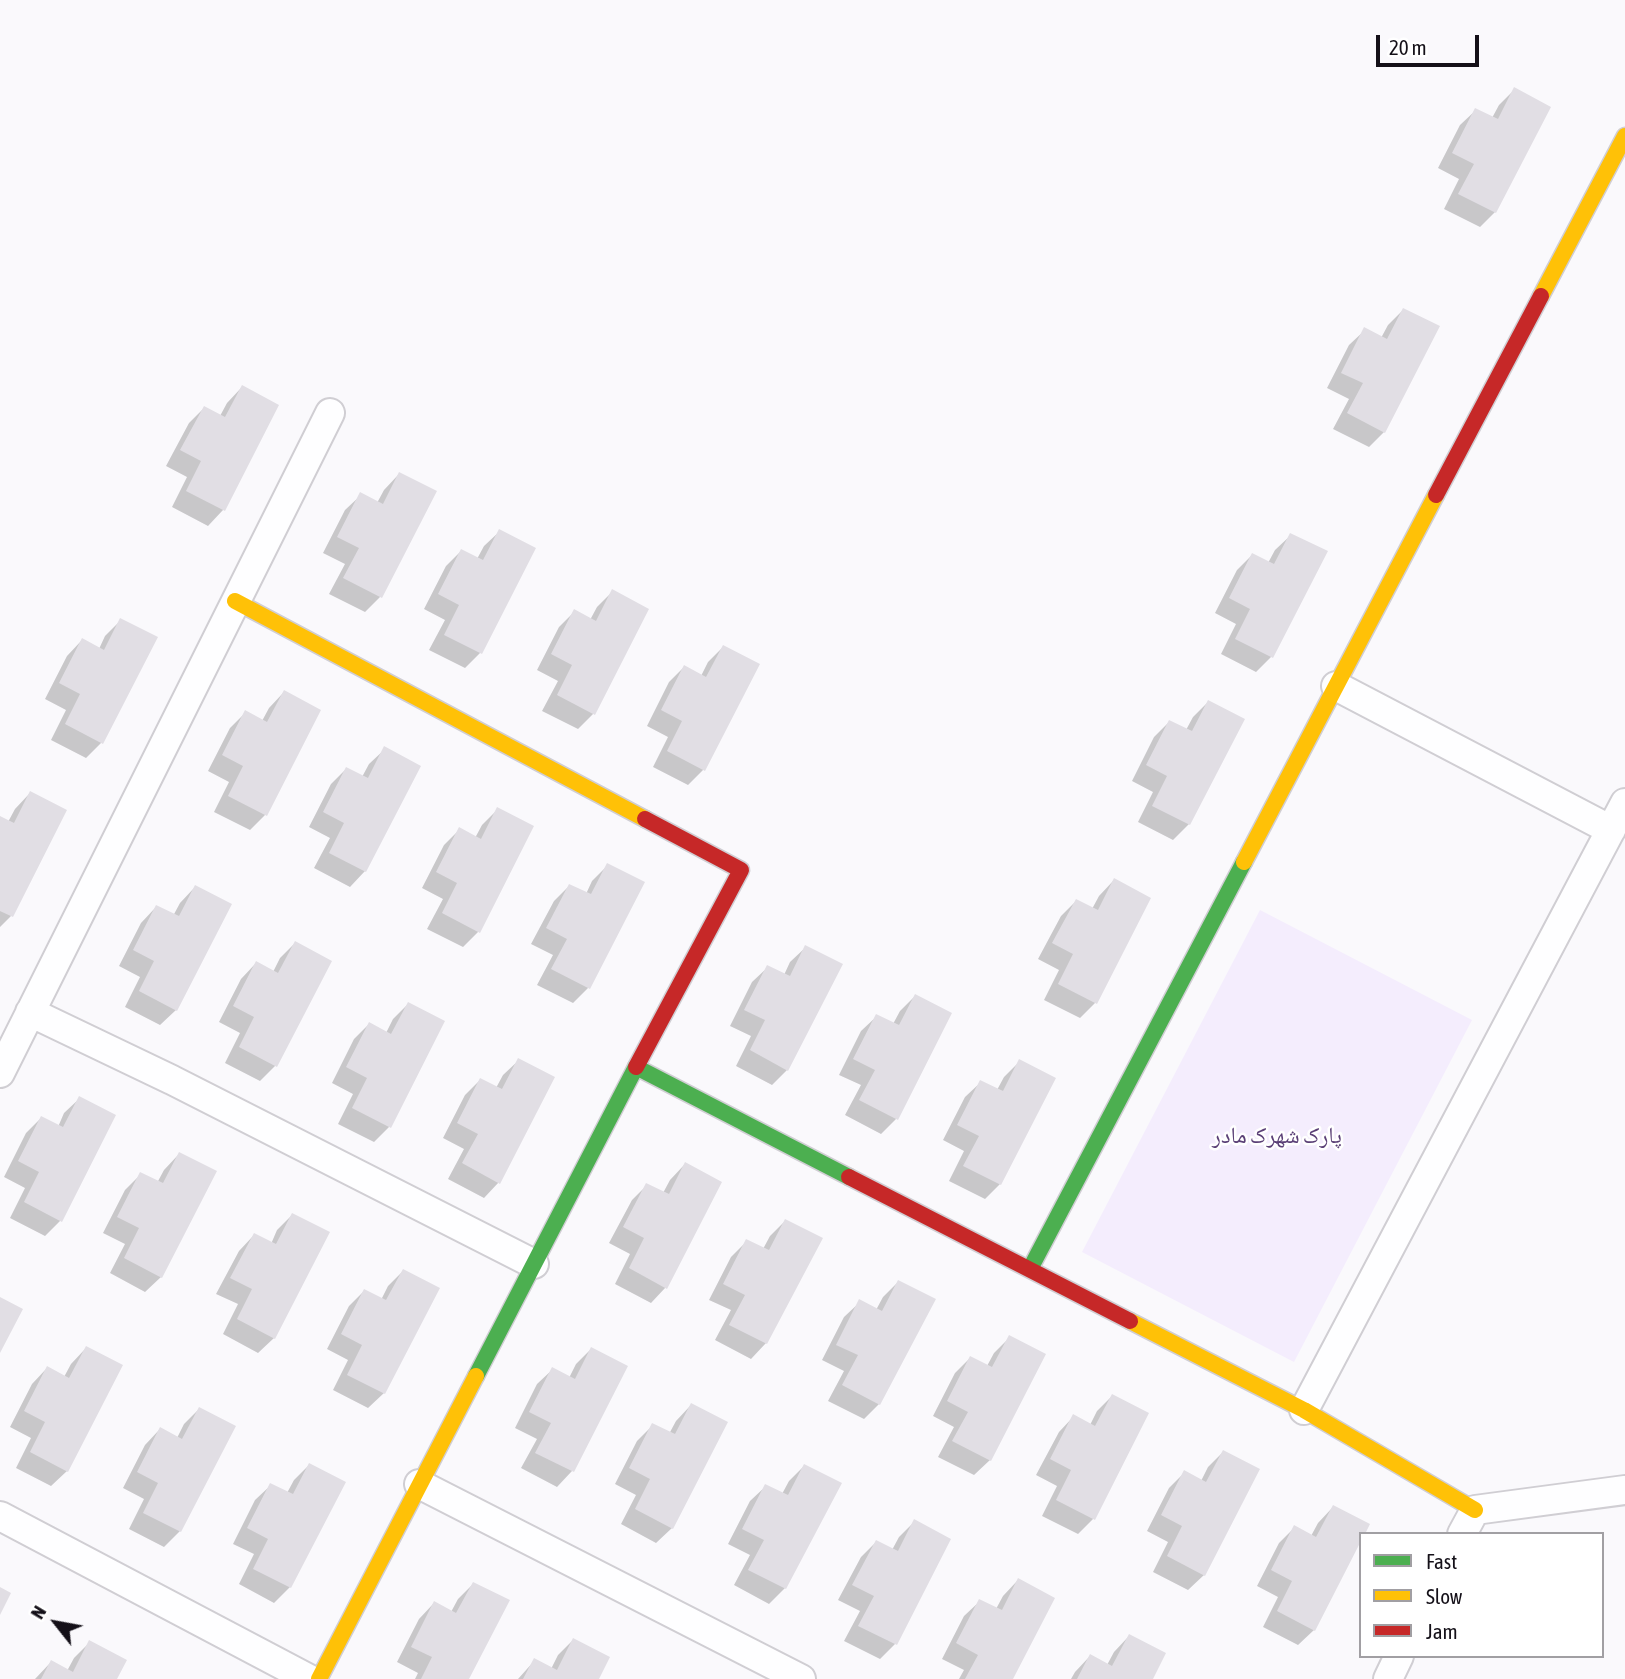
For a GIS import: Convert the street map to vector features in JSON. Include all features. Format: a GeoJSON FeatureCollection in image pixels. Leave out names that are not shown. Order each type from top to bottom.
{"type":"FeatureCollection","features":[{"type":"Feature","properties":{"kind":"street"},"geometry":{"type":"LineString","coordinates":[[1030,1269],[1625,136]]}},
{"type":"Feature","properties":{"kind":"street"},"geometry":{"type":"LineString","coordinates":[[0,1073],[330,413]]}},
{"type":"Feature","properties":{"kind":"street"},"geometry":{"type":"LineString","coordinates":[[235,601],[741,870],[319,1679]]}},
{"type":"Feature","properties":{"kind":"street"},"geometry":{"type":"LineString","coordinates":[[1336,686],[1611,830]]}},
{"type":"Feature","properties":{"kind":"street"},"geometry":{"type":"LineString","coordinates":[[1304,1410],[1625,803]]}},
{"type":"Feature","properties":{"kind":"street"},"geometry":{"type":"LineString","coordinates":[[30,1012],[172,1080],[534,1264]]}},
{"type":"Feature","properties":{"kind":"street"},"geometry":{"type":"LineString","coordinates":[[636,1067],[1304,1410],[1469,1522],[1625,1490]]}},
{"type":"Feature","properties":{"kind":"street"},"geometry":{"type":"LineString","coordinates":[[419,1484],[801,1679]]}},
{"type":"Feature","properties":{"kind":"street"},"geometry":{"type":"LineString","coordinates":[[0,1516],[309,1679]]}},
{"type":"Feature","properties":{"kind":"street"},"geometry":{"type":"LineString","coordinates":[[1388,1679],[1398,1658]]}},
{"type":"Feature","properties":{"kind":"green space","name":"پارک شهرک مادر"},"geometry":{"type":"Polygon","coordinates":[[[1260,910],[1472,1020],[1294,1362],[1082,1252],[1260,910]]]}},
{"type":"Feature","properties":{"kind":"building"},"geometry":{"type":"Polygon","coordinates":[[[1514,87],[1551,107],[1496,213],[1458,194],[1474,164],[1452,153],[1475,108],[1498,119],[1514,87]]]}},
{"type":"Feature","properties":{"kind":"building"},"geometry":{"type":"Polygon","coordinates":[[[1403,308],[1440,326],[1385,433],[1347,413],[1363,383],[1341,373],[1364,327],[1387,339],[1403,308]]]}},
{"type":"Feature","properties":{"kind":"building"},"geometry":{"type":"Polygon","coordinates":[[[242,385],[279,405],[225,511],[186,491],[201,461],[180,450],[204,406],[225,417],[242,385]]]}},
{"type":"Feature","properties":{"kind":"building"},"geometry":{"type":"Polygon","coordinates":[[[399,472],[437,491],[382,598],[343,578],[359,548],[337,537],[360,492],[383,504],[399,472]]]}},
{"type":"Feature","properties":{"kind":"building"},"geometry":{"type":"Polygon","coordinates":[[[499,529],[536,548],[482,654],[444,635],[459,605],[438,594],[461,549],[483,560],[499,529]]]}},
{"type":"Feature","properties":{"kind":"building"},"geometry":{"type":"Polygon","coordinates":[[[1290,533],[1328,551],[1273,658],[1235,639],[1250,609],[1229,598],[1252,553],[1274,564],[1290,533]]]}},
{"type":"Feature","properties":{"kind":"building"},"geometry":{"type":"Polygon","coordinates":[[[612,589],[649,609],[595,715],[557,695],[572,665],[551,654],[574,609],[596,621],[612,589]]]}},
{"type":"Feature","properties":{"kind":"building"},"geometry":{"type":"Polygon","coordinates":[[[120,618],[158,637],[103,744],[65,724],[80,694],[59,683],[82,638],[104,650],[120,618]]]}},
{"type":"Feature","properties":{"kind":"building"},"geometry":{"type":"Polygon","coordinates":[[[723,645],[760,664],[705,771],[667,751],[682,721],[661,710],[684,665],[706,677],[723,645]]]}},
{"type":"Feature","properties":{"kind":"building"},"geometry":{"type":"Polygon","coordinates":[[[284,690],[321,710],[267,816],[228,796],[243,766],[222,755],[245,710],[267,722],[284,690]]]}},
{"type":"Feature","properties":{"kind":"building"},"geometry":{"type":"Polygon","coordinates":[[[1208,700],[1245,719],[1190,825],[1152,806],[1167,776],[1146,765],[1169,720],[1192,731],[1208,700]]]}},
{"type":"Feature","properties":{"kind":"building"},"geometry":{"type":"Polygon","coordinates":[[[384,746],[421,766],[366,872],[329,853],[344,823],[323,812],[346,767],[368,778],[384,746]]]}},
{"type":"Feature","properties":{"kind":"building"},"geometry":{"type":"Polygon","coordinates":[[[30,791],[67,810],[13,917],[0,911],[0,816],[14,823],[30,791]]]}},
{"type":"Feature","properties":{"kind":"building"},"geometry":{"type":"Polygon","coordinates":[[[497,807],[534,826],[480,933],[442,913],[457,883],[436,872],[459,827],[481,839],[497,807]]]}},
{"type":"Feature","properties":{"kind":"building"},"geometry":{"type":"Polygon","coordinates":[[[607,863],[645,882],[590,989],[551,969],[567,939],[546,928],[569,884],[591,894],[607,863]]]}},
{"type":"Feature","properties":{"kind":"building"},"geometry":{"type":"Polygon","coordinates":[[[1114,878],[1151,898],[1097,1004],[1058,984],[1073,954],[1052,943],[1076,899],[1098,910],[1114,878]]]}},
{"type":"Feature","properties":{"kind":"building"},"geometry":{"type":"Polygon","coordinates":[[[195,885],[232,904],[177,1011],[139,991],[154,961],[133,950],[156,905],[179,916],[195,885]]]}},
{"type":"Feature","properties":{"kind":"building"},"geometry":{"type":"Polygon","coordinates":[[[295,941],[332,961],[277,1067],[239,1047],[254,1017],[233,1006],[256,961],[278,973],[295,941]]]}},
{"type":"Feature","properties":{"kind":"building"},"geometry":{"type":"Polygon","coordinates":[[[805,945],[843,964],[788,1071],[750,1050],[765,1020],[744,1010],[767,965],[790,976],[805,945]]]}},
{"type":"Feature","properties":{"kind":"building"},"geometry":{"type":"Polygon","coordinates":[[[915,994],[952,1013],[898,1120],[859,1100],[875,1070],[853,1059],[876,1014],[899,1025],[915,994]]]}},
{"type":"Feature","properties":{"kind":"building"},"geometry":{"type":"Polygon","coordinates":[[[408,1002],[445,1021],[391,1128],[352,1108],[367,1078],[346,1067],[369,1022],[391,1034],[408,1002]]]}},
{"type":"Feature","properties":{"kind":"building"},"geometry":{"type":"Polygon","coordinates":[[[518,1058],[555,1077],[500,1184],[462,1163],[478,1134],[457,1123],[480,1078],[502,1089],[518,1058]]]}},
{"type":"Feature","properties":{"kind":"building"},"geometry":{"type":"Polygon","coordinates":[[[1019,1059],[1056,1078],[1001,1185],[963,1166],[979,1136],[957,1125],[980,1080],[1003,1091],[1019,1059]]]}},
{"type":"Feature","properties":{"kind":"building"},"geometry":{"type":"Polygon","coordinates":[[[79,1096],[116,1115],[62,1222],[24,1202],[39,1172],[18,1161],[41,1116],[63,1127],[79,1096]]]}},
{"type":"Feature","properties":{"kind":"building"},"geometry":{"type":"Polygon","coordinates":[[[179,1152],[217,1171],[162,1278],[124,1258],[139,1228],[117,1217],[140,1172],[163,1183],[179,1152]]]}},
{"type":"Feature","properties":{"kind":"building"},"geometry":{"type":"Polygon","coordinates":[[[685,1162],[722,1182],[667,1289],[629,1268],[644,1238],[623,1227],[646,1183],[669,1194],[685,1162]]]}},
{"type":"Feature","properties":{"kind":"building"},"geometry":{"type":"Polygon","coordinates":[[[292,1213],[330,1232],[275,1339],[237,1319],[252,1289],[230,1278],[254,1233],[276,1244],[292,1213]]]}},
{"type":"Feature","properties":{"kind":"building"},"geometry":{"type":"Polygon","coordinates":[[[785,1219],[823,1238],[767,1344],[729,1325],[745,1295],[723,1284],[746,1239],[769,1250],[785,1219]]]}},
{"type":"Feature","properties":{"kind":"building"},"geometry":{"type":"Polygon","coordinates":[[[403,1269],[440,1288],[385,1394],[347,1375],[362,1345],[341,1334],[364,1289],[386,1300],[403,1269]]]}},
{"type":"Feature","properties":{"kind":"building"},"geometry":{"type":"Polygon","coordinates":[[[898,1280],[936,1299],[880,1405],[842,1385],[858,1355],[836,1345],[859,1299],[882,1311],[898,1280]]]}},
{"type":"Feature","properties":{"kind":"building"},"geometry":{"type":"Polygon","coordinates":[[[0,1297],[23,1309],[0,1353],[0,1297]]]}},
{"type":"Feature","properties":{"kind":"building"},"geometry":{"type":"Polygon","coordinates":[[[1009,1335],[1046,1354],[991,1461],[952,1441],[968,1412],[947,1401],[970,1356],[992,1367],[1009,1335]]]}},
{"type":"Feature","properties":{"kind":"building"},"geometry":{"type":"Polygon","coordinates":[[[86,1346],[123,1365],[68,1472],[30,1452],[45,1422],[24,1411],[47,1366],[69,1378],[86,1346]]]}},
{"type":"Feature","properties":{"kind":"building"},"geometry":{"type":"Polygon","coordinates":[[[591,1347],[628,1366],[574,1472],[535,1453],[551,1423],[529,1412],[552,1367],[575,1379],[591,1347]]]}},
{"type":"Feature","properties":{"kind":"building"},"geometry":{"type":"Polygon","coordinates":[[[1112,1394],[1149,1413],[1095,1520],[1056,1500],[1071,1470],[1050,1459],[1073,1414],[1095,1426],[1112,1394]]]}},
{"type":"Feature","properties":{"kind":"building"},"geometry":{"type":"Polygon","coordinates":[[[691,1403],[728,1422],[673,1529],[635,1509],[650,1479],[629,1468],[652,1423],[675,1434],[691,1403]]]}},
{"type":"Feature","properties":{"kind":"building"},"geometry":{"type":"Polygon","coordinates":[[[199,1407],[236,1426],[181,1532],[143,1513],[158,1483],[137,1472],[160,1427],[182,1439],[199,1407]]]}},
{"type":"Feature","properties":{"kind":"building"},"geometry":{"type":"Polygon","coordinates":[[[1223,1450],[1260,1469],[1205,1576],[1167,1556],[1182,1526],[1161,1515],[1184,1470],[1206,1482],[1223,1450]]]}},
{"type":"Feature","properties":{"kind":"building"},"geometry":{"type":"Polygon","coordinates":[[[309,1463],[346,1482],[291,1588],[253,1569],[268,1539],[247,1528],[270,1483],[293,1494],[309,1463]]]}},
{"type":"Feature","properties":{"kind":"building"},"geometry":{"type":"Polygon","coordinates":[[[804,1464],[842,1483],[786,1589],[748,1570],[764,1540],[742,1529],[765,1484],[788,1495],[804,1464]]]}},
{"type":"Feature","properties":{"kind":"building"},"geometry":{"type":"Polygon","coordinates":[[[1333,1505],[1370,1524],[1366,1532],[1359,1532],[1359,1545],[1315,1631],[1277,1611],[1292,1581],[1271,1570],[1294,1525],[1316,1537],[1333,1505]]]}},
{"type":"Feature","properties":{"kind":"building"},"geometry":{"type":"Polygon","coordinates":[[[914,1519],[951,1539],[897,1645],[858,1626],[874,1596],[852,1585],[876,1540],[898,1551],[914,1519]]]}},
{"type":"Feature","properties":{"kind":"building"},"geometry":{"type":"Polygon","coordinates":[[[1018,1578],[1055,1598],[1013,1679],[965,1679],[978,1655],[956,1643],[979,1599],[1002,1610],[1018,1578]]]}},
{"type":"Feature","properties":{"kind":"building"},"geometry":{"type":"Polygon","coordinates":[[[473,1582],[510,1600],[469,1679],[421,1679],[432,1657],[411,1647],[434,1601],[456,1613],[473,1582]]]}},
{"type":"Feature","properties":{"kind":"building"},"geometry":{"type":"Polygon","coordinates":[[[0,1587],[11,1593],[0,1615],[0,1587]]]}},
{"type":"Feature","properties":{"kind":"building"},"geometry":{"type":"Polygon","coordinates":[[[1129,1634],[1166,1653],[1153,1679],[1077,1679],[1090,1654],[1112,1666],[1129,1634]]]}},
{"type":"Feature","properties":{"kind":"building"},"geometry":{"type":"Polygon","coordinates":[[[573,1638],[610,1657],[599,1679],[523,1679],[534,1658],[557,1670],[573,1638]]]}},
{"type":"Feature","properties":{"kind":"building"},"geometry":{"type":"Polygon","coordinates":[[[89,1640],[127,1660],[117,1679],[41,1679],[51,1660],[73,1672],[89,1640]]]}},
{"type":"Feature","properties":{"kind":"traffic: fast"},"geometry":{"type":"LineString","coordinates":[[1030,1269],[1244,862]]}},
{"type":"Feature","properties":{"kind":"traffic: fast"},"geometry":{"type":"LineString","coordinates":[[476,1376],[636,1067],[849,1177]]}},
{"type":"Feature","properties":{"kind":"traffic: slow"},"geometry":{"type":"LineString","coordinates":[[1541,296],[1625,136]]}},
{"type":"Feature","properties":{"kind":"traffic: slow"},"geometry":{"type":"LineString","coordinates":[[1244,862],[1436,495]]}},
{"type":"Feature","properties":{"kind":"traffic: slow"},"geometry":{"type":"LineString","coordinates":[[235,601],[645,819]]}},
{"type":"Feature","properties":{"kind":"traffic: slow"},"geometry":{"type":"LineString","coordinates":[[1130,1321],[1304,1410],[1475,1510]]}},
{"type":"Feature","properties":{"kind":"traffic: slow"},"geometry":{"type":"LineString","coordinates":[[319,1679],[476,1376]]}},
{"type":"Feature","properties":{"kind":"traffic: jam"},"geometry":{"type":"LineString","coordinates":[[1436,495],[1541,296]]}},
{"type":"Feature","properties":{"kind":"traffic: jam"},"geometry":{"type":"LineString","coordinates":[[636,1067],[741,870],[645,819]]}},
{"type":"Feature","properties":{"kind":"traffic: jam"},"geometry":{"type":"LineString","coordinates":[[849,1177],[1130,1321]]}}]}
